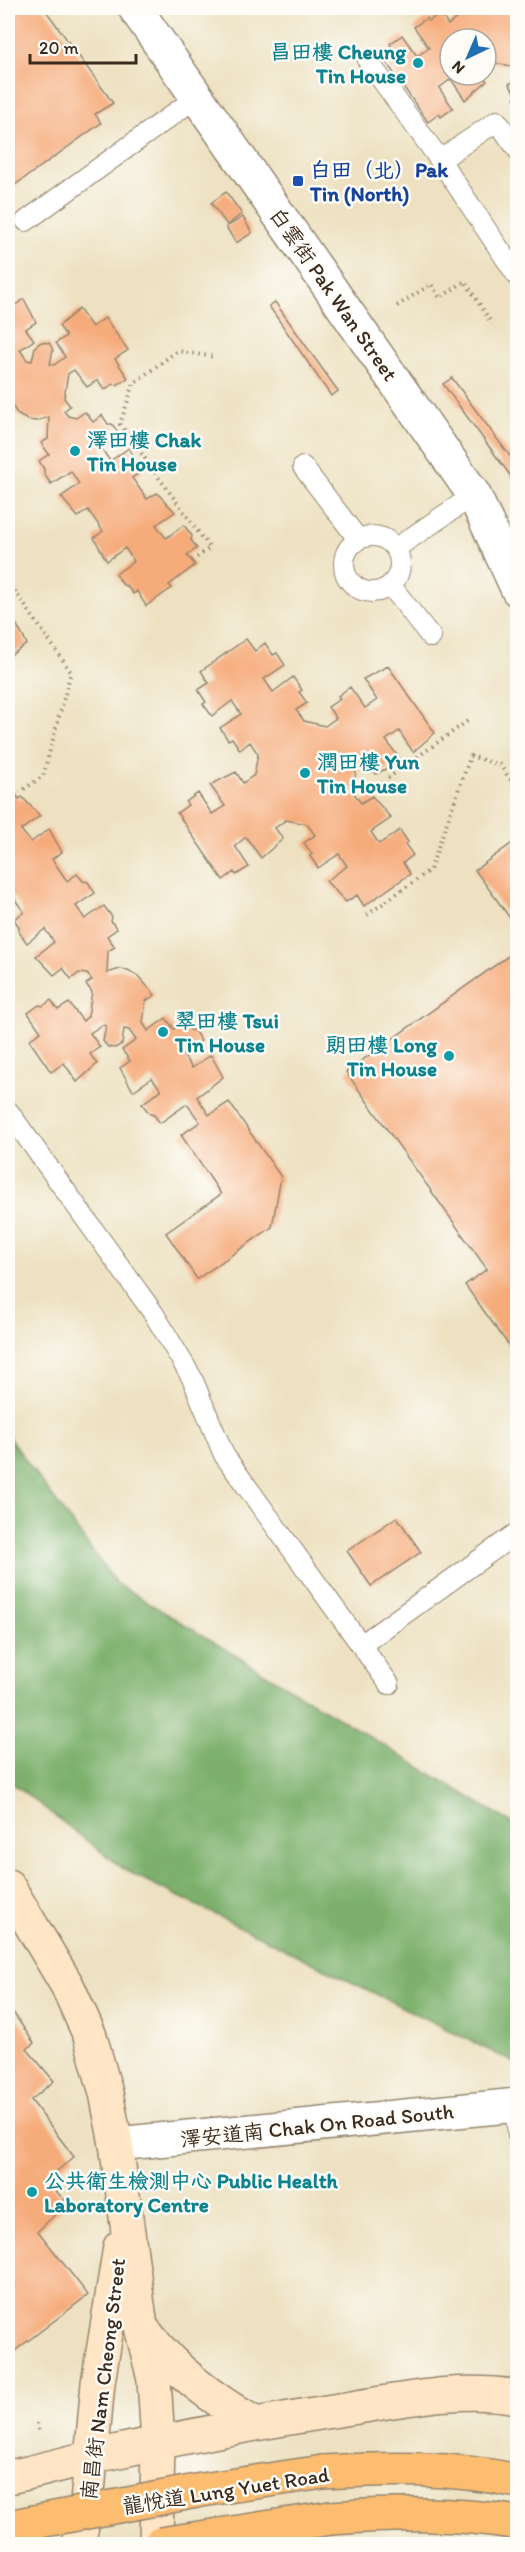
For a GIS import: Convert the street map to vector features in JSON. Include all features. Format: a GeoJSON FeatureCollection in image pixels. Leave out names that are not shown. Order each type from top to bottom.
{"type":"FeatureCollection","features":[{"type":"Feature","properties":{"kind":"main road","name":"南昌街 Nam Cheong Street"},"geometry":{"type":"LineString","coordinates":[[8,1886],[67,1984],[90,2036],[106,2092],[116,2144],[141,2327],[154,2379],[158,2442],[158,2544]]}},
{"type":"Feature","properties":{"kind":"main road","name":"南昌街 Nam Cheong Street"},"geometry":{"type":"LineString","coordinates":[[78,2544],[87,2503],[98,2383],[126,2213]]}},
{"type":"Feature","properties":{"kind":"main road"},"geometry":{"type":"LineString","coordinates":[[141,2327],[164,2357],[180,2372],[220,2403],[254,2423]]}},
{"type":"Feature","properties":{"kind":"main road"},"geometry":{"type":"LineString","coordinates":[[8,2477],[45,2470],[92,2456],[254,2423],[442,2393],[489,2392],[518,2397]]}},
{"type":"Feature","properties":{"kind":"main road","name":"龍悅道 Lung Yuet Road"},"geometry":{"type":"LineString","coordinates":[[8,2527],[242,2483],[323,2472],[379,2468],[435,2469],[492,2475],[518,2481]]}},
{"type":"Feature","properties":{"kind":"main road","name":"龍悅道 Lung Yuet Road"},"geometry":{"type":"LineString","coordinates":[[158,2544],[331,2518],[385,2514],[439,2515],[518,2523]]}},
{"type":"Feature","properties":{"kind":"street","name":"白雲街 Pak Wan Street"},"geometry":{"type":"LineString","coordinates":[[135,8],[474,495],[518,590]]}},
{"type":"Feature","properties":{"kind":"street","name":"澤安道南 Chak On Road South"},"geometry":{"type":"LineString","coordinates":[[116,2144],[517,2115]]}},
{"type":"Feature","properties":{"kind":"lane"},"geometry":{"type":"LineString","coordinates":[[368,61],[515,267]]}},
{"type":"Feature","properties":{"kind":"lane"},"geometry":{"type":"LineString","coordinates":[[26,221],[197,97]]}},
{"type":"Feature","properties":{"kind":"lane"},"geometry":{"type":"LineString","coordinates":[[440,160],[497,121],[518,150]]}},
{"type":"Feature","properties":{"kind":"lane"},"geometry":{"type":"LineString","coordinates":[[303,466],[358,539]]}},
{"type":"Feature","properties":{"kind":"lane"},"geometry":{"type":"LineString","coordinates":[[396,548],[474,495]]}},
{"type":"Feature","properties":{"kind":"lane"},"geometry":{"type":"LineString","coordinates":[[375,536],[390,542],[396,548],[401,564],[400,572],[391,586],[383,591],[365,592],[349,581],[344,563],[345,554],[358,539],[375,536]]}},
{"type":"Feature","properties":{"kind":"lane"},"geometry":{"type":"LineString","coordinates":[[391,586],[431,637]]}},
{"type":"Feature","properties":{"kind":"lane"},"geometry":{"type":"LineString","coordinates":[[8,1111],[159,1322],[192,1378],[224,1455],[389,1684]]}},
{"type":"Feature","properties":{"kind":"lane"},"geometry":{"type":"LineString","coordinates":[[361,1646],[518,1532]]}},
{"type":"Feature","properties":{"kind":"path"},"geometry":{"type":"LineString","coordinates":[[397,306],[431,284],[440,298],[465,281],[492,324]]}},
{"type":"Feature","properties":{"kind":"path"},"geometry":{"type":"LineString","coordinates":[[192,561],[210,548],[120,424],[134,383],[177,351],[215,357]]}},
{"type":"Feature","properties":{"kind":"path"},"geometry":{"type":"LineString","coordinates":[[8,581],[71,672],[44,776],[20,792]]}},
{"type":"Feature","properties":{"kind":"path"},"geometry":{"type":"LineString","coordinates":[[388,778],[469,720]]}},
{"type":"Feature","properties":{"kind":"path"},"geometry":{"type":"LineString","coordinates":[[367,915],[430,870],[471,754],[500,765],[518,790]]}},
{"type":"Feature","properties":{"kind":"path"},"geometry":{"type":"LineString","coordinates":[[38,2423],[40,2438]]}},
{"type":"Feature","properties":{"kind":"green space"},"geometry":{"type":"Polygon","coordinates":[[[8,1436],[116,1583],[517,1826],[517,2064],[125,1870],[11,1782],[8,1777],[8,1436]]]}},
{"type":"Feature","properties":{"kind":"building"},"geometry":{"type":"Polygon","coordinates":[[[8,8],[44,8],[113,103],[95,114],[101,123],[8,190],[8,8]]]}},
{"type":"Feature","properties":{"kind":"building","name":"昌田樓 Cheung Tin House"},"geometry":{"type":"Polygon","coordinates":[[[460,8],[518,8],[518,75],[511,66],[498,64],[498,27],[438,27],[438,87],[440,87],[453,108],[441,117],[439,114],[428,122],[381,55],[402,35],[417,56],[429,48],[414,27],[427,18],[429,21],[440,13],[448,25],[459,16],[460,8]]]}},
{"type":"Feature","properties":{"kind":"building"},"geometry":{"type":"Polygon","coordinates":[[[518,79],[518,103],[514,98],[517,96],[509,84],[518,79]]]}},
{"type":"Feature","properties":{"kind":"building","name":"昌田樓 Cheung Tin House"},"geometry":{"type":"Polygon","coordinates":[[[456,87],[480,87],[465,100],[456,87]]]}},
{"type":"Feature","properties":{"kind":"building"},"geometry":{"type":"Polygon","coordinates":[[[226,192],[242,214],[227,225],[211,203],[226,192]]]}},
{"type":"Feature","properties":{"kind":"building"},"geometry":{"type":"Polygon","coordinates":[[[243,217],[252,233],[236,243],[226,227],[243,217]]]}},
{"type":"Feature","properties":{"kind":"building","name":"澤田樓 Chak Tin House"},"geometry":{"type":"Polygon","coordinates":[[[24,299],[36,322],[26,329],[34,340],[20,350],[27,360],[32,361],[35,347],[41,342],[49,343],[53,350],[50,364],[54,365],[65,357],[56,343],[66,336],[59,326],[79,309],[92,327],[105,318],[128,350],[115,359],[128,378],[117,385],[113,384],[104,390],[98,380],[87,387],[74,370],[68,374],[64,398],[70,406],[64,411],[68,416],[76,418],[85,412],[93,422],[102,415],[108,424],[112,424],[120,435],[101,448],[110,461],[129,448],[142,471],[132,478],[147,499],[157,493],[175,512],[156,525],[166,538],[184,525],[192,536],[191,540],[197,548],[187,555],[195,565],[169,585],[172,588],[146,606],[137,591],[133,594],[116,574],[134,561],[125,548],[107,561],[94,538],[103,531],[88,510],[78,517],[61,497],[79,484],[71,471],[51,484],[44,474],[39,461],[49,454],[41,443],[48,439],[49,417],[36,421],[28,420],[18,415],[11,404],[8,404],[8,390],[13,366],[8,358],[8,310],[24,299]]]}},
{"type":"Feature","properties":{"kind":"building"},"geometry":{"type":"Polygon","coordinates":[[[275,302],[338,391],[331,396],[269,306],[275,302]]]}},
{"type":"Feature","properties":{"kind":"building"},"geometry":{"type":"Polygon","coordinates":[[[452,378],[518,467],[518,486],[443,384],[452,378]]]}},
{"type":"Feature","properties":{"kind":"building"},"geometry":{"type":"Polygon","coordinates":[[[14,620],[27,644],[8,657],[8,625],[14,620]]]}},
{"type":"Feature","properties":{"kind":"building","name":"潤田樓 Yun Tin House"},"geometry":{"type":"Polygon","coordinates":[[[246,639],[255,651],[265,643],[273,655],[277,653],[285,665],[264,679],[273,692],[293,677],[302,690],[299,692],[307,703],[296,710],[304,721],[325,726],[336,718],[328,707],[340,699],[338,696],[350,687],[365,708],[377,700],[363,679],[388,666],[435,733],[413,752],[399,731],[386,740],[401,761],[376,774],[368,763],[356,771],[353,792],[361,803],[372,796],[391,818],[371,832],[379,844],[400,830],[408,842],[405,844],[413,855],[403,863],[410,874],[364,906],[357,895],[346,902],[326,881],[347,866],[339,854],[318,868],[304,843],[315,835],[307,824],[286,820],[275,828],[283,839],[261,858],[246,837],[235,846],[249,867],[236,875],[234,872],[223,880],[177,813],[198,793],[212,814],[225,806],[210,785],[236,772],[243,783],[254,775],[258,754],[250,742],[240,750],[232,738],[228,740],[220,728],[241,714],[232,701],[212,716],[203,704],[206,702],[198,690],[209,683],[201,671],[246,639]]]}},
{"type":"Feature","properties":{"kind":"building","name":"翠田樓 Tsui Tin House"},"geometry":{"type":"Polygon","coordinates":[[[8,784],[19,799],[22,797],[40,816],[21,830],[31,842],[49,829],[62,852],[52,859],[67,881],[77,874],[83,881],[88,882],[95,893],[76,906],[85,919],[104,906],[112,917],[111,921],[117,929],[107,936],[115,947],[108,951],[107,973],[120,969],[128,970],[138,976],[155,995],[146,1001],[143,1023],[148,1031],[166,1018],[174,1029],[184,1022],[190,1030],[194,1030],[201,1041],[183,1055],[192,1068],[211,1055],[223,1077],[197,1097],[209,1115],[229,1102],[281,1177],[272,1227],[197,1279],[166,1233],[221,1194],[181,1135],[200,1122],[187,1104],[160,1123],[142,1104],[161,1090],[152,1078],[133,1091],[120,1068],[130,1061],[122,1050],[136,1040],[129,1030],[124,1029],[122,1044],[115,1048],[108,1047],[103,1041],[106,1026],[102,1025],[90,1033],[100,1047],[90,1054],[97,1064],[77,1082],[64,1063],[51,1072],[29,1040],[41,1032],[28,1013],[51,1000],[58,1010],[69,1003],[83,1021],[88,1016],[92,992],[86,984],[92,980],[87,974],[79,973],[71,979],[63,968],[54,975],[36,956],[54,942],[45,929],[27,943],[19,932],[14,919],[24,912],[8,890],[8,784]]]}},
{"type":"Feature","properties":{"kind":"building"},"geometry":{"type":"Polygon","coordinates":[[[518,839],[518,929],[475,870],[518,839]]]}},
{"type":"Feature","properties":{"kind":"building"},"geometry":{"type":"Polygon","coordinates":[[[518,949],[518,1358],[465,1285],[487,1269],[346,1072],[518,949]]]}},
{"type":"Feature","properties":{"kind":"building"},"geometry":{"type":"Polygon","coordinates":[[[397,1517],[421,1552],[371,1586],[347,1551],[397,1517]]]}},
{"type":"Feature","properties":{"kind":"building","name":"公共衛生檢測中心 Public Health Laboratory Centre"},"geometry":{"type":"Polygon","coordinates":[[[8,2005],[34,2043],[27,2049],[54,2081],[31,2100],[74,2157],[46,2180],[67,2203],[38,2231],[88,2295],[8,2356],[8,2005]]]}},
{"type":"Feature","properties":{"kind":"place","name":"昌田樓 Cheung Tin House"},"geometry":{"type":"Point","coordinates":[418,63]}},
{"type":"Feature","properties":{"kind":"place","name":"白田（北）Pak Tin (North)"},"geometry":{"type":"Point","coordinates":[298,181]}},
{"type":"Feature","properties":{"kind":"place","name":"澤田樓 Chak Tin House"},"geometry":{"type":"Point","coordinates":[75,451]}},
{"type":"Feature","properties":{"kind":"place","name":"潤田樓 Yun Tin House"},"geometry":{"type":"Point","coordinates":[305,773]}},
{"type":"Feature","properties":{"kind":"place","name":"翠田樓 Tsui Tin House"},"geometry":{"type":"Point","coordinates":[163,1032]}},
{"type":"Feature","properties":{"kind":"place","name":"朗田樓 Long Tin House"},"geometry":{"type":"Point","coordinates":[449,1056]}},
{"type":"Feature","properties":{"kind":"place","name":"公共衛生檢測中心 Public Health Laboratory Centre"},"geometry":{"type":"Point","coordinates":[32,2192]}}]}
